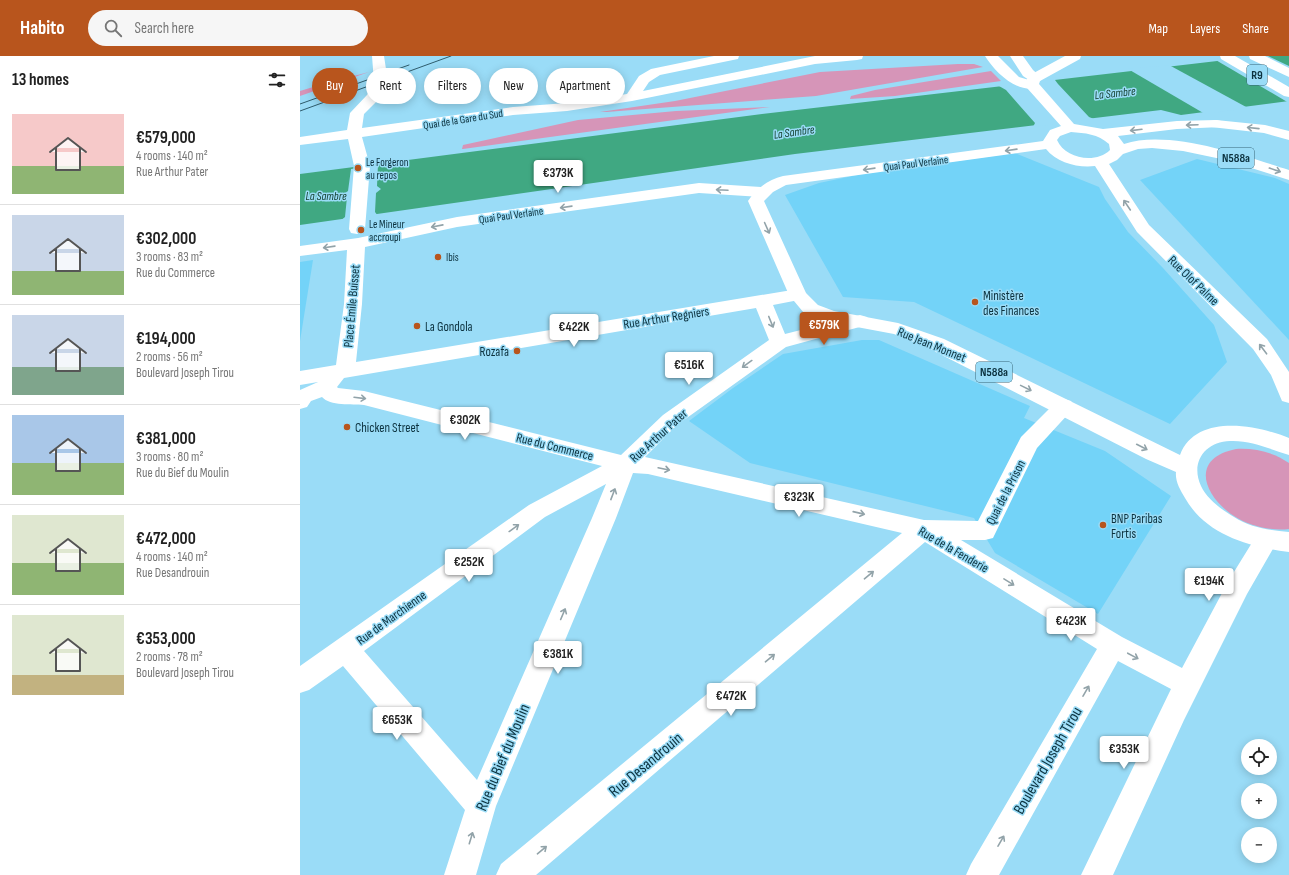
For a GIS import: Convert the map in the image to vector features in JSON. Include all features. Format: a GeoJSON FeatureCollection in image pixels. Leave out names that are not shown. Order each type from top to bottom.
{"type":"FeatureCollection","features":[{"type":"Feature","properties":{"kind":"main road"},"geometry":{"type":"LineString","coordinates":[[354,134],[357,113],[373,97],[381,82],[378,56]]}},
{"type":"Feature","properties":{"kind":"main road"},"geometry":{"type":"LineString","coordinates":[[632,97],[644,80],[656,72],[733,56]]}},
{"type":"Feature","properties":{"kind":"main road","name":"Quai de la Gare du Sud"},"geometry":{"type":"LineString","coordinates":[[300,141],[513,111],[567,107],[632,97],[815,60],[857,56]]}},
{"type":"Feature","properties":{"kind":"main road"},"geometry":{"type":"LineString","coordinates":[[990,56],[1014,80],[1033,82],[1075,56]]}},
{"type":"Feature","properties":{"kind":"main road"},"geometry":{"type":"LineString","coordinates":[[1016,56],[1033,82],[1069,127]]}},
{"type":"Feature","properties":{"kind":"main road","name":"R9"},"geometry":{"type":"LineString","coordinates":[[1226,56],[1289,93]]}},
{"type":"Feature","properties":{"kind":"main road"},"geometry":{"type":"LineString","coordinates":[[1255,56],[1289,73]]}},
{"type":"Feature","properties":{"kind":"main road"},"geometry":{"type":"LineString","coordinates":[[1103,133],[1169,126],[1216,124],[1264,130],[1289,136]]}},
{"type":"Feature","properties":{"kind":"main road"},"geometry":{"type":"LineString","coordinates":[[1100,162],[1079,161],[1060,154],[1050,144],[1052,135],[1069,127],[1093,130],[1103,133],[1116,142],[1118,151]]}},
{"type":"Feature","properties":{"kind":"main road","name":"Place Émile Buisset"},"geometry":{"type":"LineString","coordinates":[[345,370],[353,304],[362,166],[354,134]]}},
{"type":"Feature","properties":{"kind":"main road","name":"Quai Paul Verlaine"},"geometry":{"type":"LineString","coordinates":[[300,251],[357,236],[699,188],[761,192],[770,186],[783,181],[1050,144]]}},
{"type":"Feature","properties":{"kind":"main road","name":"N588a"},"geometry":{"type":"LineString","coordinates":[[1100,162],[1115,156],[1118,151],[1136,145],[1152,144],[1183,147],[1229,156],[1289,175]]}},
{"type":"Feature","properties":{"kind":"main road","name":"Rue Olof Palme"},"geometry":{"type":"LineString","coordinates":[[1100,162],[1112,183],[1150,236],[1260,344],[1275,365],[1288,389],[1289,396]]}},
{"type":"Feature","properties":{"kind":"main road","name":"Rue Jean Monnet"},"geometry":{"type":"LineString","coordinates":[[761,192],[756,201],[798,295],[811,309],[830,316],[898,329],[937,344],[1064,406],[1154,453],[1186,467]]}},
{"type":"Feature","properties":{"kind":"main road","name":"Rue Arthur Regniers"},"geometry":{"type":"LineString","coordinates":[[300,378],[798,295]]}},
{"type":"Feature","properties":{"kind":"main road"},"geometry":{"type":"LineString","coordinates":[[763,302],[779,342]]}},
{"type":"Feature","properties":{"kind":"main road","name":"Rue Arthur Pater"},"geometry":{"type":"LineString","coordinates":[[625,464],[670,420],[779,342],[860,321]]}},
{"type":"Feature","properties":{"kind":"main road"},"geometry":{"type":"LineString","coordinates":[[300,402],[304,396],[324,387],[335,375],[345,370]]}},
{"type":"Feature","properties":{"kind":"main road","name":"Rue du Commerce"},"geometry":{"type":"LineString","coordinates":[[324,387],[332,395],[364,398],[625,464]]}},
{"type":"Feature","properties":{"kind":"main road","name":"Quai de la Prison"},"geometry":{"type":"LineString","coordinates":[[924,529],[985,531],[1029,443],[1064,406]]}},
{"type":"Feature","properties":{"kind":"main road"},"geometry":{"type":"LineString","coordinates":[[1097,875],[1188,684],[1242,580],[1277,541],[1244,534],[1224,523],[1208,510],[1195,496],[1188,481],[1186,467],[1189,456],[1196,446],[1206,439],[1234,433],[1254,435],[1275,440],[1289,447]]}},
{"type":"Feature","properties":{"kind":"main road","name":"Rue de la Fenderie"},"geometry":{"type":"LineString","coordinates":[[625,464],[664,469],[924,529],[1113,645],[1188,684]]}},
{"type":"Feature","properties":{"kind":"main road","name":"Rue de Marchienne"},"geometry":{"type":"LineString","coordinates":[[300,681],[537,511],[625,464]]}},
{"type":"Feature","properties":{"kind":"main road","name":"Rue du Bief du Moulin"},"geometry":{"type":"LineString","coordinates":[[460,875],[481,806],[601,526],[625,464]]}},
{"type":"Feature","properties":{"kind":"main road","name":"Rue Desandrouin"},"geometry":{"type":"LineString","coordinates":[[512,875],[924,529]]}},
{"type":"Feature","properties":{"kind":"main road","name":"Boulevard Joseph Tirou"},"geometry":{"type":"LineString","coordinates":[[982,875],[1113,645]]}},
{"type":"Feature","properties":{"kind":"main road"},"geometry":{"type":"LineString","coordinates":[[346,649],[481,806]]}},
{"type":"Feature","properties":{"kind":"shaded area"},"geometry":{"type":"Polygon","coordinates":[[[974,64],[983,67],[816,96],[600,112],[675,101],[820,72],[974,64]]]}},
{"type":"Feature","properties":{"kind":"shaded area"},"geometry":{"type":"Polygon","coordinates":[[[991,71],[1001,81],[895,96],[850,99],[851,96],[875,90],[991,71]]]}},
{"type":"Feature","properties":{"kind":"shaded area"},"geometry":{"type":"Polygon","coordinates":[[[312,87],[312,92],[300,96],[300,91],[312,87]]]}},
{"type":"Feature","properties":{"kind":"shaded area"},"geometry":{"type":"Polygon","coordinates":[[[770,107],[462,149],[463,145],[578,120],[676,111],[770,107]]]}},
{"type":"Feature","properties":{"kind":"shaded area"},"geometry":{"type":"Polygon","coordinates":[[[1015,153],[1099,187],[1105,199],[1128,232],[1163,268],[1214,325],[1227,362],[1170,424],[914,302],[843,297],[785,195],[819,183],[867,173],[1015,153]]]}},
{"type":"Feature","properties":{"kind":"shaded area"},"geometry":{"type":"Polygon","coordinates":[[[1197,159],[1275,178],[1289,184],[1289,340],[1140,180],[1197,159]]]}},
{"type":"Feature","properties":{"kind":"shaded area"},"geometry":{"type":"Polygon","coordinates":[[[313,260],[300,341],[300,262],[313,260]]]}},
{"type":"Feature","properties":{"kind":"shaded area"},"geometry":{"type":"Polygon","coordinates":[[[862,340],[879,340],[1030,406],[1024,418],[1105,451],[1171,496],[1098,614],[995,553],[974,518],[750,463],[689,421],[733,388],[783,354],[862,340]]]}},
{"type":"Feature","properties":{"kind":"shaded area"},"geometry":{"type":"Polygon","coordinates":[[[1236,449],[1250,449],[1270,453],[1289,463],[1289,529],[1270,529],[1245,522],[1227,511],[1210,492],[1206,481],[1206,471],[1211,462],[1220,454],[1236,449]]]}},
{"type":"Feature","properties":{"kind":"water","name":"La Sambre"},"geometry":{"type":"Polygon","coordinates":[[[1260,56],[1289,56],[1289,101],[1181,115],[1161,110],[795,154],[300,225],[300,174],[762,114],[1260,56]]]}},
{"type":"Feature","properties":{"kind":"pier"},"geometry":{"type":"Polygon","coordinates":[[[1243,56],[1268,56],[1289,66],[1289,103],[1214,59],[1243,56]]]}},
{"type":"Feature","properties":{"kind":"pier"},"geometry":{"type":"Polygon","coordinates":[[[1169,65],[1248,108],[1205,114],[1128,69],[1169,65]]]}},
{"type":"Feature","properties":{"kind":"pier"},"geometry":{"type":"Polygon","coordinates":[[[1056,77],[1055,80],[1058,84],[1089,117],[1094,119],[1033,127],[1035,123],[1006,90],[999,86],[990,85],[1056,77]]]}},
{"type":"Feature","properties":{"kind":"pier"},"geometry":{"type":"Polygon","coordinates":[[[378,165],[377,186],[381,189],[376,193],[375,212],[378,216],[339,222],[345,217],[347,197],[342,195],[348,191],[351,169],[378,165]]]}},
{"type":"Feature","properties":{"kind":"tram line"},"geometry":{"type":"LineString","coordinates":[[300,111],[451,56]]}},
{"type":"Feature","properties":{"kind":"tram line"},"geometry":{"type":"LineString","coordinates":[[300,104],[409,65]]}},
{"type":"Feature","properties":{"kind":"place","name":"Le Forgeron au repos"},"geometry":{"type":"Point","coordinates":[358,168]}},
{"type":"Feature","properties":{"kind":"place","name":"Le Mineur accroupi"},"geometry":{"type":"Point","coordinates":[361,230]}},
{"type":"Feature","properties":{"kind":"place","name":"Ibis"},"geometry":{"type":"Point","coordinates":[438,257]}},
{"type":"Feature","properties":{"kind":"place","name":"Ministère des Finances"},"geometry":{"type":"Point","coordinates":[975,302]}},
{"type":"Feature","properties":{"kind":"place","name":"La Gondola"},"geometry":{"type":"Point","coordinates":[417,326]}},
{"type":"Feature","properties":{"kind":"place","name":"Rozafa"},"geometry":{"type":"Point","coordinates":[517,351]}},
{"type":"Feature","properties":{"kind":"place","name":"Chicken Street"},"geometry":{"type":"Point","coordinates":[347,427]}},
{"type":"Feature","properties":{"kind":"place","name":"BNP Paribas Fortis"},"geometry":{"type":"Point","coordinates":[1103,525]}}]}
